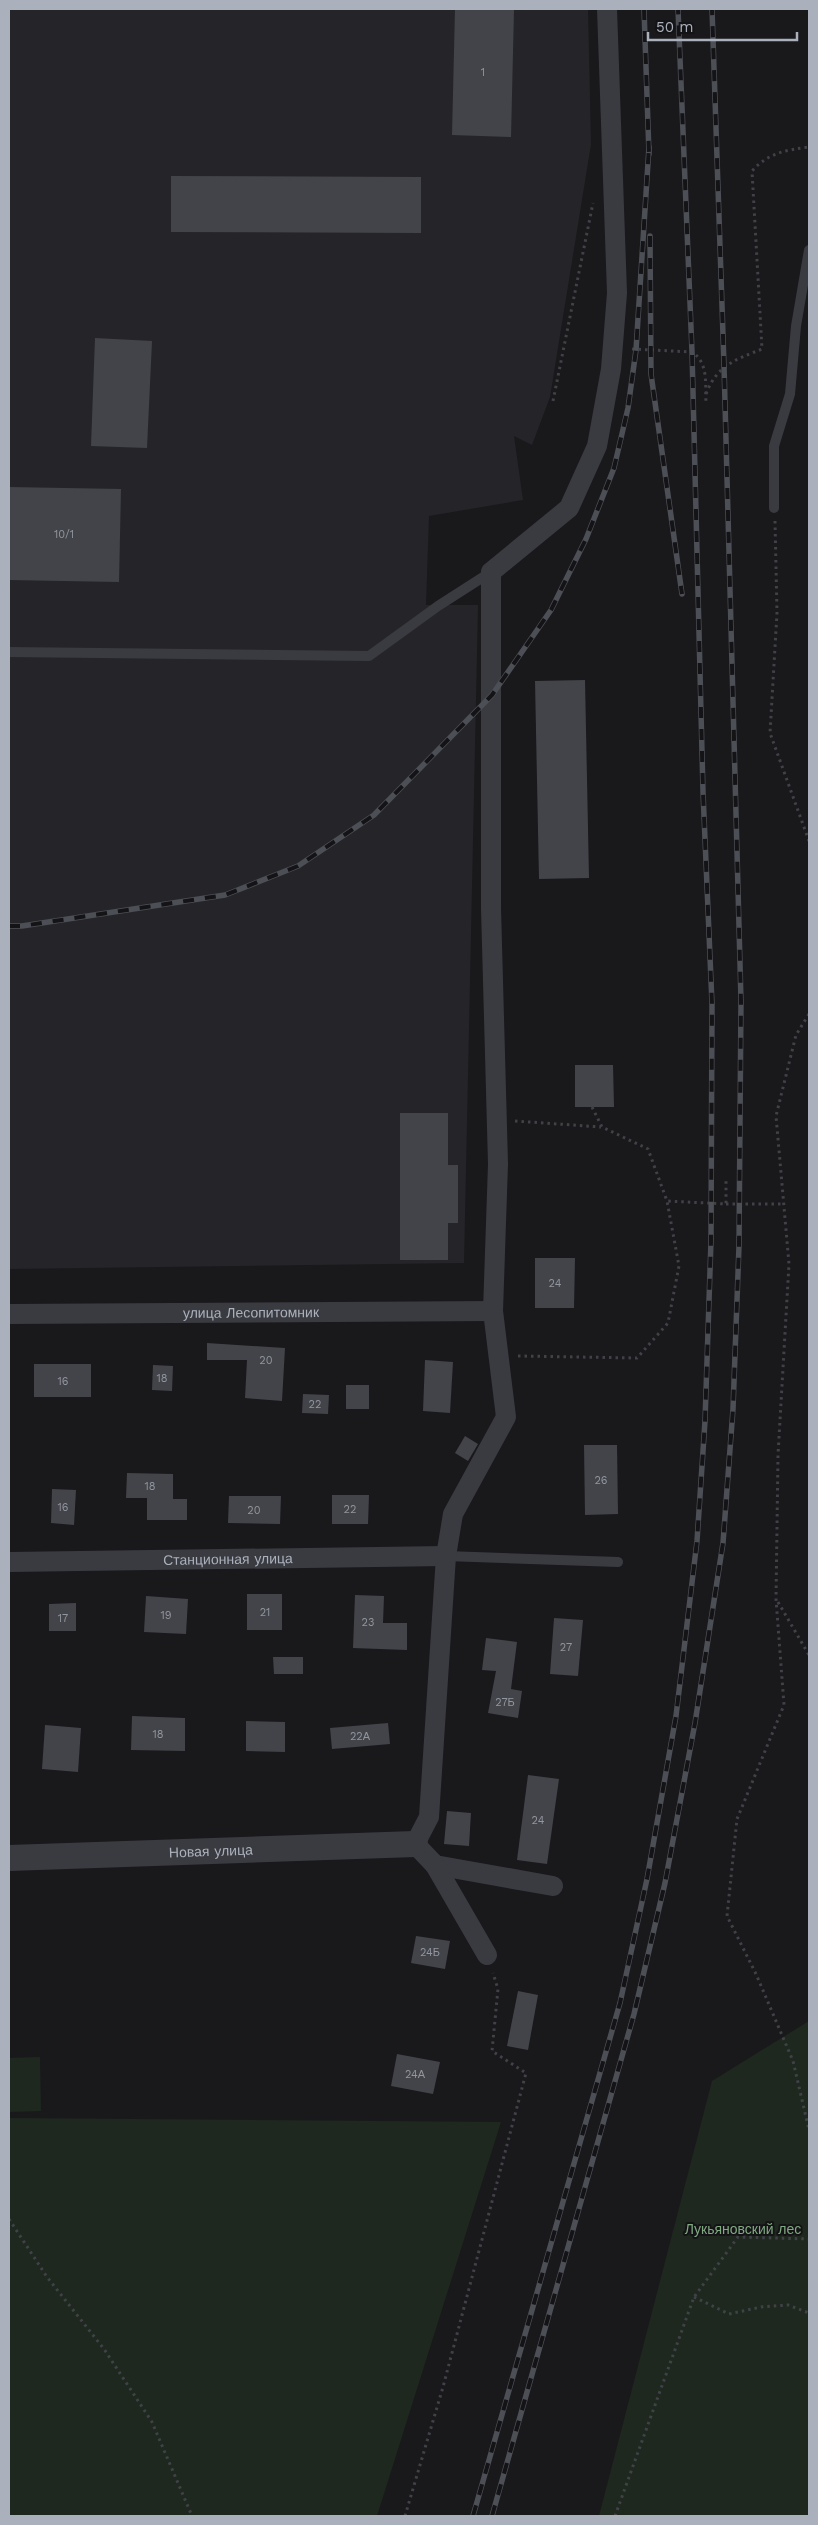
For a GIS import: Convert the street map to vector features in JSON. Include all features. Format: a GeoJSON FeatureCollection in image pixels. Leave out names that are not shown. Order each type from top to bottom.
{"type":"FeatureCollection","features":[{"type":"Feature","properties":{"kind":"street"},"geometry":{"type":"LineString","coordinates":[[488,1955],[435,1865],[415,1844],[429,1817],[446,1556],[453,1514],[506,1417],[494,1311],[498,1164],[492,908],[491,572],[569,508],[597,446],[611,369],[617,292],[607,9]]}},
{"type":"Feature","properties":{"kind":"street","name":"улица Лесопитомник"},"geometry":{"type":"LineString","coordinates":[[9,1314],[494,1311]]}},
{"type":"Feature","properties":{"kind":"street","name":"Станционная улица"},"geometry":{"type":"LineString","coordinates":[[9,1562],[446,1556]]}},
{"type":"Feature","properties":{"kind":"street","name":"Новая улица"},"geometry":{"type":"LineString","coordinates":[[9,1858],[415,1844]]}},
{"type":"Feature","properties":{"kind":"street"},"geometry":{"type":"LineString","coordinates":[[435,1865],[553,1886]]}},
{"type":"Feature","properties":{"kind":"lane"},"geometry":{"type":"LineString","coordinates":[[774,508],[774,446],[790,394],[796,326],[809,250]]}},
{"type":"Feature","properties":{"kind":"lane"},"geometry":{"type":"LineString","coordinates":[[9,652],[369,656],[438,606],[491,572]]}},
{"type":"Feature","properties":{"kind":"lane"},"geometry":{"type":"LineString","coordinates":[[446,1556],[618,1562]]}},
{"type":"Feature","properties":{"kind":"path"},"geometry":{"type":"LineString","coordinates":[[706,394],[711,380],[724,365],[762,349],[752,171],[761,160],[778,151],[809,147]]}},
{"type":"Feature","properties":{"kind":"path"},"geometry":{"type":"LineString","coordinates":[[553,401],[594,198]]}},
{"type":"Feature","properties":{"kind":"path"},"geometry":{"type":"LineString","coordinates":[[629,349],[692,352],[699,357],[704,365],[706,404]]}},
{"type":"Feature","properties":{"kind":"path"},"geometry":{"type":"LineString","coordinates":[[774,508],[777,613],[770,733],[809,841]]}},
{"type":"Feature","properties":{"kind":"path"},"geometry":{"type":"LineString","coordinates":[[809,1014],[796,1035],[776,1116],[789,1264],[778,1455],[776,1599],[784,1705],[737,1819],[727,1916],[756,1974],[793,2061],[809,2130]]}},
{"type":"Feature","properties":{"kind":"path"},"geometry":{"type":"LineString","coordinates":[[592,1107],[602,1127]]}},
{"type":"Feature","properties":{"kind":"path"},"geometry":{"type":"LineString","coordinates":[[497,1120],[602,1127],[648,1150],[667,1201],[679,1266],[668,1323],[637,1358],[499,1356]]}},
{"type":"Feature","properties":{"kind":"path"},"geometry":{"type":"LineString","coordinates":[[726,1179],[726,1204]]}},
{"type":"Feature","properties":{"kind":"path"},"geometry":{"type":"LineString","coordinates":[[667,1201],[784,1204]]}},
{"type":"Feature","properties":{"kind":"path"},"geometry":{"type":"LineString","coordinates":[[776,1599],[809,1655]]}},
{"type":"Feature","properties":{"kind":"path"},"geometry":{"type":"LineString","coordinates":[[405,2516],[445,2378],[526,2073],[492,2051],[498,1989],[488,1955]]}},
{"type":"Feature","properties":{"kind":"path"},"geometry":{"type":"LineString","coordinates":[[9,2219],[47,2277],[104,2349],[152,2422],[192,2516]]}},
{"type":"Feature","properties":{"kind":"path"},"geometry":{"type":"LineString","coordinates":[[615,2516],[694,2297],[738,2237],[809,2239]]}},
{"type":"Feature","properties":{"kind":"path"},"geometry":{"type":"LineString","coordinates":[[694,2297],[729,2314],[761,2307],[788,2305],[809,2313]]}},
{"type":"Feature","properties":{"kind":"shaded area"},"geometry":{"type":"Polygon","coordinates":[[[9,9],[588,9],[591,144],[550,397],[532,445],[514,436],[523,500],[429,516],[426,605],[478,605],[464,1263],[9,1269],[9,9]]]}},
{"type":"Feature","properties":{"kind":"green space","name":"Лукьяновский лес"},"geometry":{"type":"Polygon","coordinates":[[[809,2021],[809,2516],[599,2516],[712,2081],[809,2021]]]}},
{"type":"Feature","properties":{"kind":"green space"},"geometry":{"type":"Polygon","coordinates":[[[40,2057],[41,2111],[9,2112],[9,2058],[40,2057]]]}},
{"type":"Feature","properties":{"kind":"green space"},"geometry":{"type":"Polygon","coordinates":[[[9,2118],[501,2122],[377,2516],[9,2516],[9,2118]]]}},
{"type":"Feature","properties":{"kind":"building"},"geometry":{"type":"Polygon","coordinates":[[[455,9],[514,9],[511,137],[452,135],[455,9]]]}},
{"type":"Feature","properties":{"kind":"building"},"geometry":{"type":"Polygon","coordinates":[[[171,176],[421,177],[421,233],[171,232],[171,176]]]}},
{"type":"Feature","properties":{"kind":"building"},"geometry":{"type":"Polygon","coordinates":[[[95,338],[152,341],[147,448],[91,446],[95,338]]]}},
{"type":"Feature","properties":{"kind":"building"},"geometry":{"type":"Polygon","coordinates":[[[9,487],[121,489],[119,582],[9,580],[9,487]]]}},
{"type":"Feature","properties":{"kind":"building"},"geometry":{"type":"Polygon","coordinates":[[[585,680],[589,878],[539,879],[535,681],[585,680]]]}},
{"type":"Feature","properties":{"kind":"building"},"geometry":{"type":"Polygon","coordinates":[[[575,1065],[613,1065],[614,1107],[575,1107],[575,1065]]]}},
{"type":"Feature","properties":{"kind":"building"},"geometry":{"type":"Polygon","coordinates":[[[400,1113],[448,1113],[448,1165],[458,1165],[458,1223],[448,1223],[448,1260],[400,1260],[400,1113]]]}},
{"type":"Feature","properties":{"kind":"building"},"geometry":{"type":"Polygon","coordinates":[[[535,1258],[575,1258],[574,1308],[535,1308],[535,1258]]]}},
{"type":"Feature","properties":{"kind":"building"},"geometry":{"type":"Polygon","coordinates":[[[207,1343],[285,1348],[282,1401],[245,1398],[247,1360],[207,1360],[207,1343]]]}},
{"type":"Feature","properties":{"kind":"building"},"geometry":{"type":"Polygon","coordinates":[[[425,1360],[453,1362],[450,1413],[423,1411],[425,1360]]]}},
{"type":"Feature","properties":{"kind":"building"},"geometry":{"type":"Polygon","coordinates":[[[34,1364],[91,1364],[91,1397],[34,1397],[34,1364]]]}},
{"type":"Feature","properties":{"kind":"building"},"geometry":{"type":"Polygon","coordinates":[[[153,1365],[173,1366],[172,1391],[152,1390],[153,1365]]]}},
{"type":"Feature","properties":{"kind":"building"},"geometry":{"type":"Polygon","coordinates":[[[346,1385],[369,1385],[369,1409],[346,1409],[346,1385]]]}},
{"type":"Feature","properties":{"kind":"building"},"geometry":{"type":"Polygon","coordinates":[[[303,1394],[329,1395],[328,1414],[302,1413],[303,1394]]]}},
{"type":"Feature","properties":{"kind":"building"},"geometry":{"type":"Polygon","coordinates":[[[465,1436],[478,1444],[468,1461],[455,1453],[465,1436]]]}},
{"type":"Feature","properties":{"kind":"building"},"geometry":{"type":"Polygon","coordinates":[[[584,1445],[617,1445],[618,1514],[585,1515],[584,1445]]]}},
{"type":"Feature","properties":{"kind":"building"},"geometry":{"type":"Polygon","coordinates":[[[127,1473],[173,1474],[173,1499],[187,1499],[187,1520],[147,1520],[147,1498],[126,1498],[127,1473]]]}},
{"type":"Feature","properties":{"kind":"building"},"geometry":{"type":"Polygon","coordinates":[[[52,1489],[76,1490],[74,1525],[51,1523],[52,1489]]]}},
{"type":"Feature","properties":{"kind":"building"},"geometry":{"type":"Polygon","coordinates":[[[332,1495],[369,1495],[368,1524],[332,1524],[332,1495]]]}},
{"type":"Feature","properties":{"kind":"building"},"geometry":{"type":"Polygon","coordinates":[[[229,1496],[281,1496],[280,1524],[228,1523],[229,1496]]]}},
{"type":"Feature","properties":{"kind":"building"},"geometry":{"type":"Polygon","coordinates":[[[247,1594],[282,1594],[282,1630],[247,1630],[247,1594]]]}},
{"type":"Feature","properties":{"kind":"building"},"geometry":{"type":"Polygon","coordinates":[[[355,1595],[384,1596],[383,1623],[407,1623],[407,1650],[353,1648],[355,1595]]]}},
{"type":"Feature","properties":{"kind":"building"},"geometry":{"type":"Polygon","coordinates":[[[146,1596],[188,1599],[186,1634],[144,1632],[146,1596]]]}},
{"type":"Feature","properties":{"kind":"building"},"geometry":{"type":"Polygon","coordinates":[[[76,1603],[76,1631],[49,1631],[49,1604],[76,1603]]]}},
{"type":"Feature","properties":{"kind":"building"},"geometry":{"type":"Polygon","coordinates":[[[554,1618],[583,1620],[578,1676],[550,1674],[554,1618]]]}},
{"type":"Feature","properties":{"kind":"building"},"geometry":{"type":"Polygon","coordinates":[[[486,1638],[517,1642],[511,1689],[522,1691],[518,1718],[488,1713],[496,1671],[482,1670],[486,1638]]]}},
{"type":"Feature","properties":{"kind":"building"},"geometry":{"type":"Polygon","coordinates":[[[273,1657],[303,1657],[303,1674],[274,1674],[273,1657]]]}},
{"type":"Feature","properties":{"kind":"building"},"geometry":{"type":"Polygon","coordinates":[[[132,1716],[185,1718],[185,1751],[131,1750],[132,1716]]]}},
{"type":"Feature","properties":{"kind":"building"},"geometry":{"type":"Polygon","coordinates":[[[246,1721],[285,1722],[285,1752],[246,1751],[246,1721]]]}},
{"type":"Feature","properties":{"kind":"building"},"geometry":{"type":"Polygon","coordinates":[[[388,1723],[390,1744],[332,1749],[330,1728],[388,1723]]]}},
{"type":"Feature","properties":{"kind":"building"},"geometry":{"type":"Polygon","coordinates":[[[45,1725],[81,1728],[78,1772],[42,1769],[45,1725]]]}},
{"type":"Feature","properties":{"kind":"building"},"geometry":{"type":"Polygon","coordinates":[[[528,1775],[559,1779],[547,1864],[517,1860],[528,1775]]]}},
{"type":"Feature","properties":{"kind":"building"},"geometry":{"type":"Polygon","coordinates":[[[447,1811],[471,1813],[469,1846],[444,1844],[447,1811]]]}},
{"type":"Feature","properties":{"kind":"building"},"geometry":{"type":"Polygon","coordinates":[[[416,1936],[450,1941],[445,1969],[411,1963],[416,1936]]]}},
{"type":"Feature","properties":{"kind":"building"},"geometry":{"type":"Polygon","coordinates":[[[518,1991],[538,1995],[528,2050],[507,2046],[518,1991]]]}},
{"type":"Feature","properties":{"kind":"building"},"geometry":{"type":"Polygon","coordinates":[[[397,2054],[440,2062],[433,2094],[391,2086],[397,2054]]]}},
{"type":"Feature","properties":{"kind":"railway"},"geometry":{"type":"LineString","coordinates":[[644,9],[649,154]]}},
{"type":"Feature","properties":{"kind":"railway"},"geometry":{"type":"LineString","coordinates":[[473,2516],[620,2003],[647,1879],[676,1716],[697,1541],[705,1421],[711,1241],[712,1004],[703,792],[692,352],[678,9]]}},
{"type":"Feature","properties":{"kind":"railway"},"geometry":{"type":"LineString","coordinates":[[492,2516],[634,2014],[665,1883],[695,1723],[723,1543],[733,1409],[739,1246],[741,1001],[724,365],[712,9]]}},
{"type":"Feature","properties":{"kind":"railway"},"geometry":{"type":"LineString","coordinates":[[9,926],[22,926],[225,895],[298,866],[374,815],[492,695],[551,610],[586,539],[614,468],[628,408],[636,350],[649,147]]}},
{"type":"Feature","properties":{"kind":"railway"},"geometry":{"type":"LineString","coordinates":[[650,236],[651,374],[682,594]]}}]}
